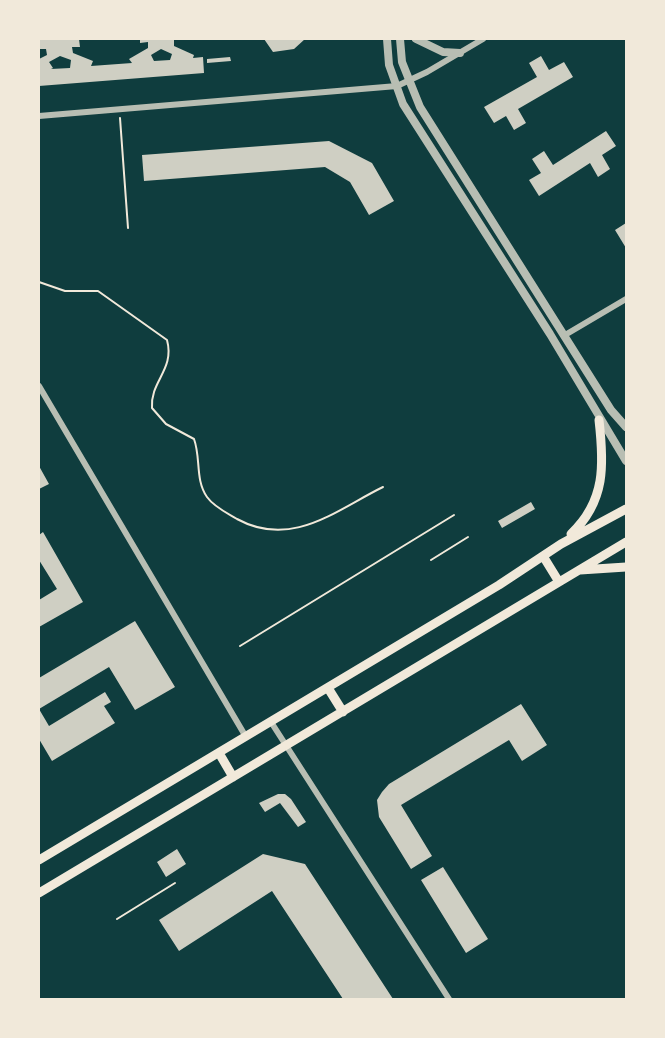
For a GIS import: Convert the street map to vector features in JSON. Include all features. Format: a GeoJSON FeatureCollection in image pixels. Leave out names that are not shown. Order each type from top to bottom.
{"type":"FeatureCollection","features":[{"type":"Feature","properties":{"kind":"main road"},"geometry":{"type":"LineString","coordinates":[[561,544],[586,516],[602,481],[604,463],[599,420]]}},
{"type":"Feature","properties":{"kind":"main road"},"geometry":{"type":"LineString","coordinates":[[39,860],[328,688],[561,544],[626,509]]}},
{"type":"Feature","properties":{"kind":"main road"},"geometry":{"type":"LineString","coordinates":[[39,892],[626,542]]}},
{"type":"Feature","properties":{"kind":"main road"},"geometry":{"type":"LineString","coordinates":[[543,556],[559,582]]}},
{"type":"Feature","properties":{"kind":"main road"},"geometry":{"type":"LineString","coordinates":[[578,570],[626,567]]}},
{"type":"Feature","properties":{"kind":"main road"},"geometry":{"type":"LineString","coordinates":[[328,688],[343,712]]}},
{"type":"Feature","properties":{"kind":"main road"},"geometry":{"type":"LineString","coordinates":[[219,753],[233,777]]}},
{"type":"Feature","properties":{"kind":"street"},"geometry":{"type":"LineString","coordinates":[[387,39],[389,65],[403,104],[550,334],[599,420],[626,461]]}},
{"type":"Feature","properties":{"kind":"street"},"geometry":{"type":"LineString","coordinates":[[400,39],[402,62],[420,107],[611,410],[626,427]]}},
{"type":"Feature","properties":{"kind":"street"},"geometry":{"type":"LineString","coordinates":[[416,39],[443,52],[460,52]]}},
{"type":"Feature","properties":{"kind":"street"},"geometry":{"type":"LineString","coordinates":[[39,116],[397,86],[409,82],[483,39]]}},
{"type":"Feature","properties":{"kind":"street"},"geometry":{"type":"LineString","coordinates":[[565,335],[626,299]]}},
{"type":"Feature","properties":{"kind":"street"},"geometry":{"type":"LineString","coordinates":[[39,386],[246,737]]}},
{"type":"Feature","properties":{"kind":"street"},"geometry":{"type":"LineString","coordinates":[[271,722],[449,999]]}},
{"type":"Feature","properties":{"kind":"path"},"geometry":{"type":"LineString","coordinates":[[119,109],[128,228]]}},
{"type":"Feature","properties":{"kind":"path"},"geometry":{"type":"LineString","coordinates":[[39,282],[65,291],[98,291],[128,309],[167,340],[170,360],[154,392],[152,408],[166,424],[194,439],[200,482],[207,497],[229,514],[244,522],[263,527],[284,530],[308,526],[330,518],[347,505],[383,487]]}},
{"type":"Feature","properties":{"kind":"path"},"geometry":{"type":"LineString","coordinates":[[240,646],[454,515]]}},
{"type":"Feature","properties":{"kind":"path"},"geometry":{"type":"LineString","coordinates":[[431,560],[468,537]]}},
{"type":"Feature","properties":{"kind":"path"},"geometry":{"type":"LineString","coordinates":[[117,919],[175,883]]}},
{"type":"Feature","properties":{"kind":"building"},"geometry":{"type":"Polygon","coordinates":[[[39,39],[79,39],[80,47],[72,47],[73,53],[93,61],[91,66],[132,63],[129,59],[148,48],[148,42],[140,43],[140,39],[174,39],[174,46],[194,55],[193,58],[203,57],[204,73],[39,86],[39,59],[47,55],[46,49],[39,49],[39,39]],[[161,49],[151,55],[154,61],[170,60],[172,54],[161,49]],[[60,56],[49,62],[53,68],[51,69],[70,68],[71,60],[60,56]]]}},
{"type":"Feature","properties":{"kind":"building"},"geometry":{"type":"Polygon","coordinates":[[[264,39],[305,39],[294,49],[273,52],[264,39]]]}},
{"type":"Feature","properties":{"kind":"building"},"geometry":{"type":"Polygon","coordinates":[[[541,56],[549,70],[564,62],[573,77],[518,109],[526,123],[514,130],[506,116],[494,123],[484,107],[537,77],[529,63],[541,56]]]}},
{"type":"Feature","properties":{"kind":"building"},"geometry":{"type":"Polygon","coordinates":[[[230,57],[231,61],[207,63],[207,59],[230,57]]]}},
{"type":"Feature","properties":{"kind":"building"},"geometry":{"type":"Polygon","coordinates":[[[606,131],[616,146],[602,155],[610,169],[598,177],[590,163],[539,196],[529,180],[541,173],[532,159],[544,151],[553,165],[606,131]]]}},
{"type":"Feature","properties":{"kind":"building"},"geometry":{"type":"Polygon","coordinates":[[[329,141],[372,163],[394,201],[369,215],[350,182],[325,167],[144,181],[142,155],[329,141]]]}},
{"type":"Feature","properties":{"kind":"building"},"geometry":{"type":"Polygon","coordinates":[[[626,223],[626,248],[615,230],[626,223]]]}},
{"type":"Feature","properties":{"kind":"building"},"geometry":{"type":"Polygon","coordinates":[[[39,466],[49,484],[39,489],[39,466]]]}},
{"type":"Feature","properties":{"kind":"building"},"geometry":{"type":"Polygon","coordinates":[[[531,502],[535,509],[502,528],[498,521],[531,502]]]}},
{"type":"Feature","properties":{"kind":"building"},"geometry":{"type":"Polygon","coordinates":[[[43,532],[83,602],[39,627],[39,600],[57,589],[39,560],[39,535],[43,532]]]}},
{"type":"Feature","properties":{"kind":"building"},"geometry":{"type":"Polygon","coordinates":[[[135,621],[175,687],[135,710],[109,667],[39,709],[39,678],[135,621]]]}},
{"type":"Feature","properties":{"kind":"building"},"geometry":{"type":"Polygon","coordinates":[[[105,692],[111,702],[104,706],[115,723],[52,761],[39,739],[39,709],[49,726],[105,692]]]}},
{"type":"Feature","properties":{"kind":"building"},"geometry":{"type":"Polygon","coordinates":[[[521,704],[547,745],[522,761],[509,740],[401,805],[432,856],[411,869],[379,817],[377,800],[382,792],[389,784],[521,704]]]}},
{"type":"Feature","properties":{"kind":"building"},"geometry":{"type":"Polygon","coordinates":[[[278,794],[285,794],[291,799],[306,822],[298,827],[280,803],[265,812],[259,803],[278,794]]]}},
{"type":"Feature","properties":{"kind":"building"},"geometry":{"type":"Polygon","coordinates":[[[177,849],[186,864],[166,877],[157,862],[177,849]]]}},
{"type":"Feature","properties":{"kind":"building"},"geometry":{"type":"Polygon","coordinates":[[[263,854],[305,864],[393,999],[343,999],[272,891],[179,951],[159,920],[263,854]]]}},
{"type":"Feature","properties":{"kind":"building"},"geometry":{"type":"Polygon","coordinates":[[[443,867],[488,939],[466,953],[421,880],[443,867]]]}}]}
